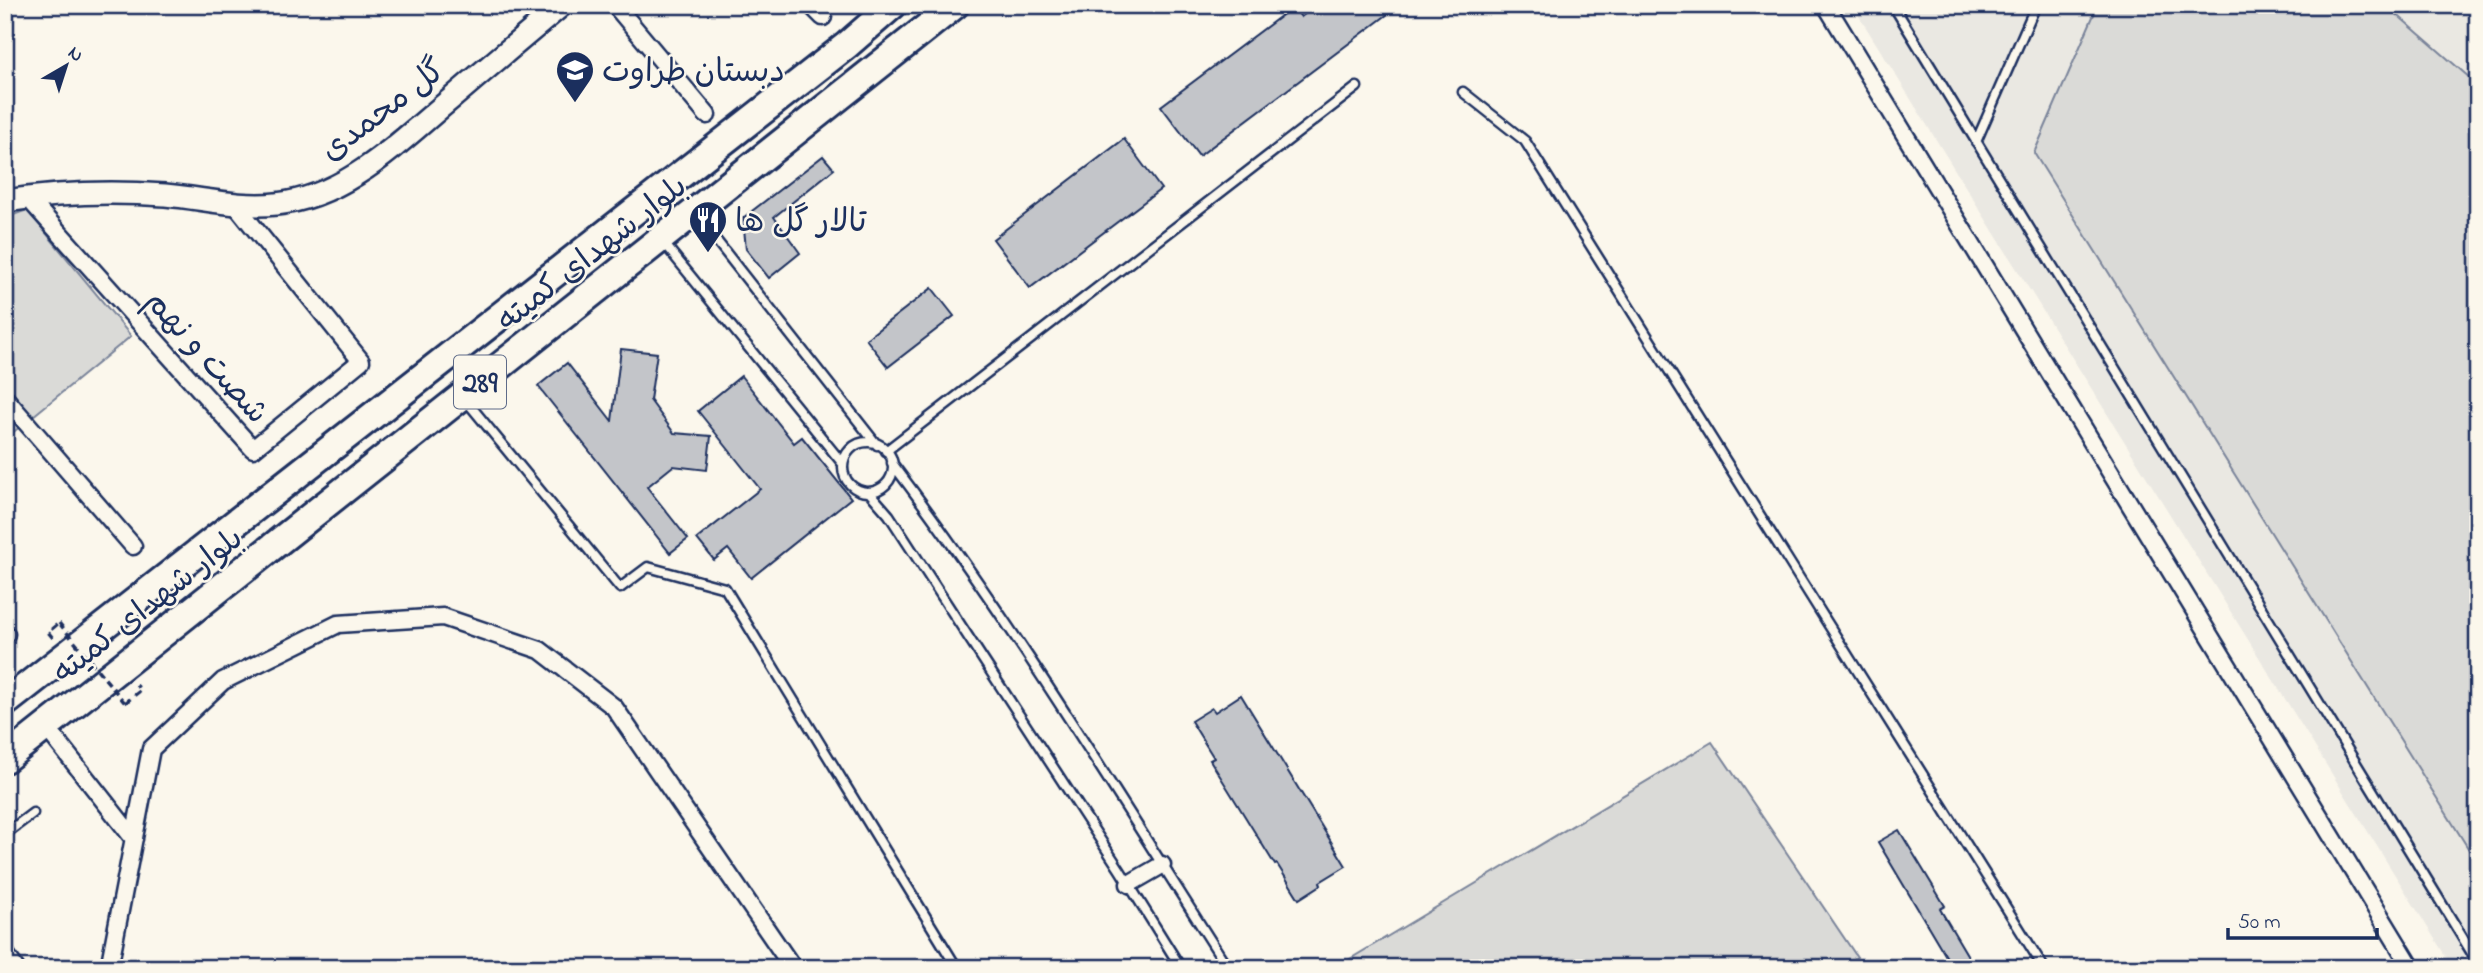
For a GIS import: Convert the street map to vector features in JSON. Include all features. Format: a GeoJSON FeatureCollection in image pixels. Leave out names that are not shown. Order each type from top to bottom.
{"type":"FeatureCollection","features":[{"type":"Feature","properties":{"kind":"main road","name":"بلوار شهدای کمیته"},"geometry":{"type":"LineString","coordinates":[[6,702],[847,45],[893,5]]}},
{"type":"Feature","properties":{"kind":"main road","name":"بلوار شهدای کمیته"},"geometry":{"type":"LineString","coordinates":[[5,759],[955,5]]}},
{"type":"Feature","properties":{"kind":"street","name":"گل محمدی"},"geometry":{"type":"LineString","coordinates":[[5,201],[77,194],[164,195],[235,204],[278,204],[315,194],[346,181],[385,153],[562,5]]}},
{"type":"Feature","properties":{"kind":"street"},"geometry":{"type":"LineString","coordinates":[[615,5],[707,115]]}},
{"type":"Feature","properties":{"kind":"street"},"geometry":{"type":"LineString","coordinates":[[1826,5],[2412,968]]}},
{"type":"Feature","properties":{"kind":"street","name":"شصت و نهم"},"geometry":{"type":"LineString","coordinates":[[28,198],[253,449],[361,361],[235,204]]}},
{"type":"Feature","properties":{"kind":"street"},"geometry":{"type":"LineString","coordinates":[[5,398],[133,546]]}},
{"type":"Feature","properties":{"kind":"street"},"geometry":{"type":"LineString","coordinates":[[109,968],[151,749],[223,681],[338,624],[443,617],[540,650],[614,707],[793,968]]}},
{"type":"Feature","properties":{"kind":"street"},"geometry":{"type":"LineString","coordinates":[[46,727],[134,839]]}},
{"type":"Feature","properties":{"kind":"street"},"geometry":{"type":"LineString","coordinates":[[1129,884],[1162,865]]}},
{"type":"Feature","properties":{"kind":"lane"},"geometry":{"type":"LineString","coordinates":[[1893,5],[2478,963]]}},
{"type":"Feature","properties":{"kind":"lane"},"geometry":{"type":"LineString","coordinates":[[1976,142],[2036,5]]}},
{"type":"Feature","properties":{"kind":"lane"},"geometry":{"type":"LineString","coordinates":[[886,451],[1357,87]]}},
{"type":"Feature","properties":{"kind":"lane"},"geometry":{"type":"LineString","coordinates":[[1463,92],[1525,141],[2044,968]]}},
{"type":"Feature","properties":{"kind":"lane"},"geometry":{"type":"LineString","coordinates":[[694,213],[877,445],[886,451],[1061,708],[1228,968]]}},
{"type":"Feature","properties":{"kind":"lane"},"geometry":{"type":"LineString","coordinates":[[661,240],[843,464],[847,481],[860,491],[869,492],[884,486],[892,472],[892,463]]}},
{"type":"Feature","properties":{"kind":"lane"},"geometry":{"type":"LineString","coordinates":[[462,396],[620,588],[648,567],[725,588],[957,968]]}},
{"type":"Feature","properties":{"kind":"lane"},"geometry":{"type":"LineString","coordinates":[[843,464],[849,451],[855,446],[862,443],[877,445]]}},
{"type":"Feature","properties":{"kind":"lane"},"geometry":{"type":"LineString","coordinates":[[869,492],[889,515],[1181,968]]}},
{"type":"Feature","properties":{"kind":"lane"},"geometry":{"type":"LineString","coordinates":[[5,834],[33,813]]}},
{"type":"Feature","properties":{"kind":"lane"},"geometry":{"type":"LineString","coordinates":[[5,946],[20,968]]}},
{"type":"Feature","properties":{"kind":"path"},"geometry":{"type":"LineString","coordinates":[[48,632],[59,623],[125,703],[141,690]]}},
{"type":"Feature","properties":{"kind":"shaded area"},"geometry":{"type":"Polygon","coordinates":[[[1852,5],[2478,5],[2478,968],[2453,968],[1852,5]]]}},
{"type":"Feature","properties":{"kind":"shaded area"},"geometry":{"type":"Polygon","coordinates":[[[2098,5],[2386,5],[2478,85],[2478,864],[2034,153],[2098,5]]]}},
{"type":"Feature","properties":{"kind":"shaded area"},"geometry":{"type":"Polygon","coordinates":[[[27,210],[131,336],[5,439],[5,218],[27,210]]]}},
{"type":"Feature","properties":{"kind":"shaded area"},"geometry":{"type":"Polygon","coordinates":[[[1712,742],[1857,957],[1840,968],[1335,968],[1712,742]]]}},
{"type":"Feature","properties":{"kind":"building"},"geometry":{"type":"Polygon","coordinates":[[[1316,5],[1400,5],[1199,156],[1161,106],[1293,7],[1301,17],[1316,5]]]}},
{"type":"Feature","properties":{"kind":"building"},"geometry":{"type":"Polygon","coordinates":[[[1124,139],[1161,189],[1030,288],[993,239],[1124,139]]]}},
{"type":"Feature","properties":{"kind":"building"},"geometry":{"type":"Polygon","coordinates":[[[823,156],[834,169],[774,217],[800,253],[769,278],[746,249],[743,218],[823,156]]]}},
{"type":"Feature","properties":{"kind":"building"},"geometry":{"type":"Polygon","coordinates":[[[932,288],[954,316],[888,367],[866,339],[932,288]]]}},
{"type":"Feature","properties":{"kind":"building"},"geometry":{"type":"Polygon","coordinates":[[[621,349],[657,353],[650,400],[674,433],[711,436],[707,470],[673,466],[647,487],[688,539],[670,553],[538,386],[567,363],[612,421],[621,349]]]}},
{"type":"Feature","properties":{"kind":"building"},"geometry":{"type":"Polygon","coordinates":[[[741,376],[794,443],[802,437],[851,498],[751,578],[728,549],[714,560],[697,539],[760,489],[698,411],[741,376]]]}},
{"type":"Feature","properties":{"kind":"building"},"geometry":{"type":"Polygon","coordinates":[[[1241,695],[1346,866],[1299,899],[1210,760],[1214,758],[1191,721],[1212,708],[1215,712],[1241,695]]]}},
{"type":"Feature","properties":{"kind":"building"},"geometry":{"type":"Polygon","coordinates":[[[1899,830],[1945,906],[1940,909],[1975,968],[1953,968],[1878,842],[1899,830]]]}},
{"type":"Feature","properties":{"kind":"place","name":"دبستان طراوت"},"geometry":{"type":"Point","coordinates":[575,104]}},
{"type":"Feature","properties":{"kind":"place","name":"تالار گل ها"},"geometry":{"type":"Point","coordinates":[708,254]}}]}
